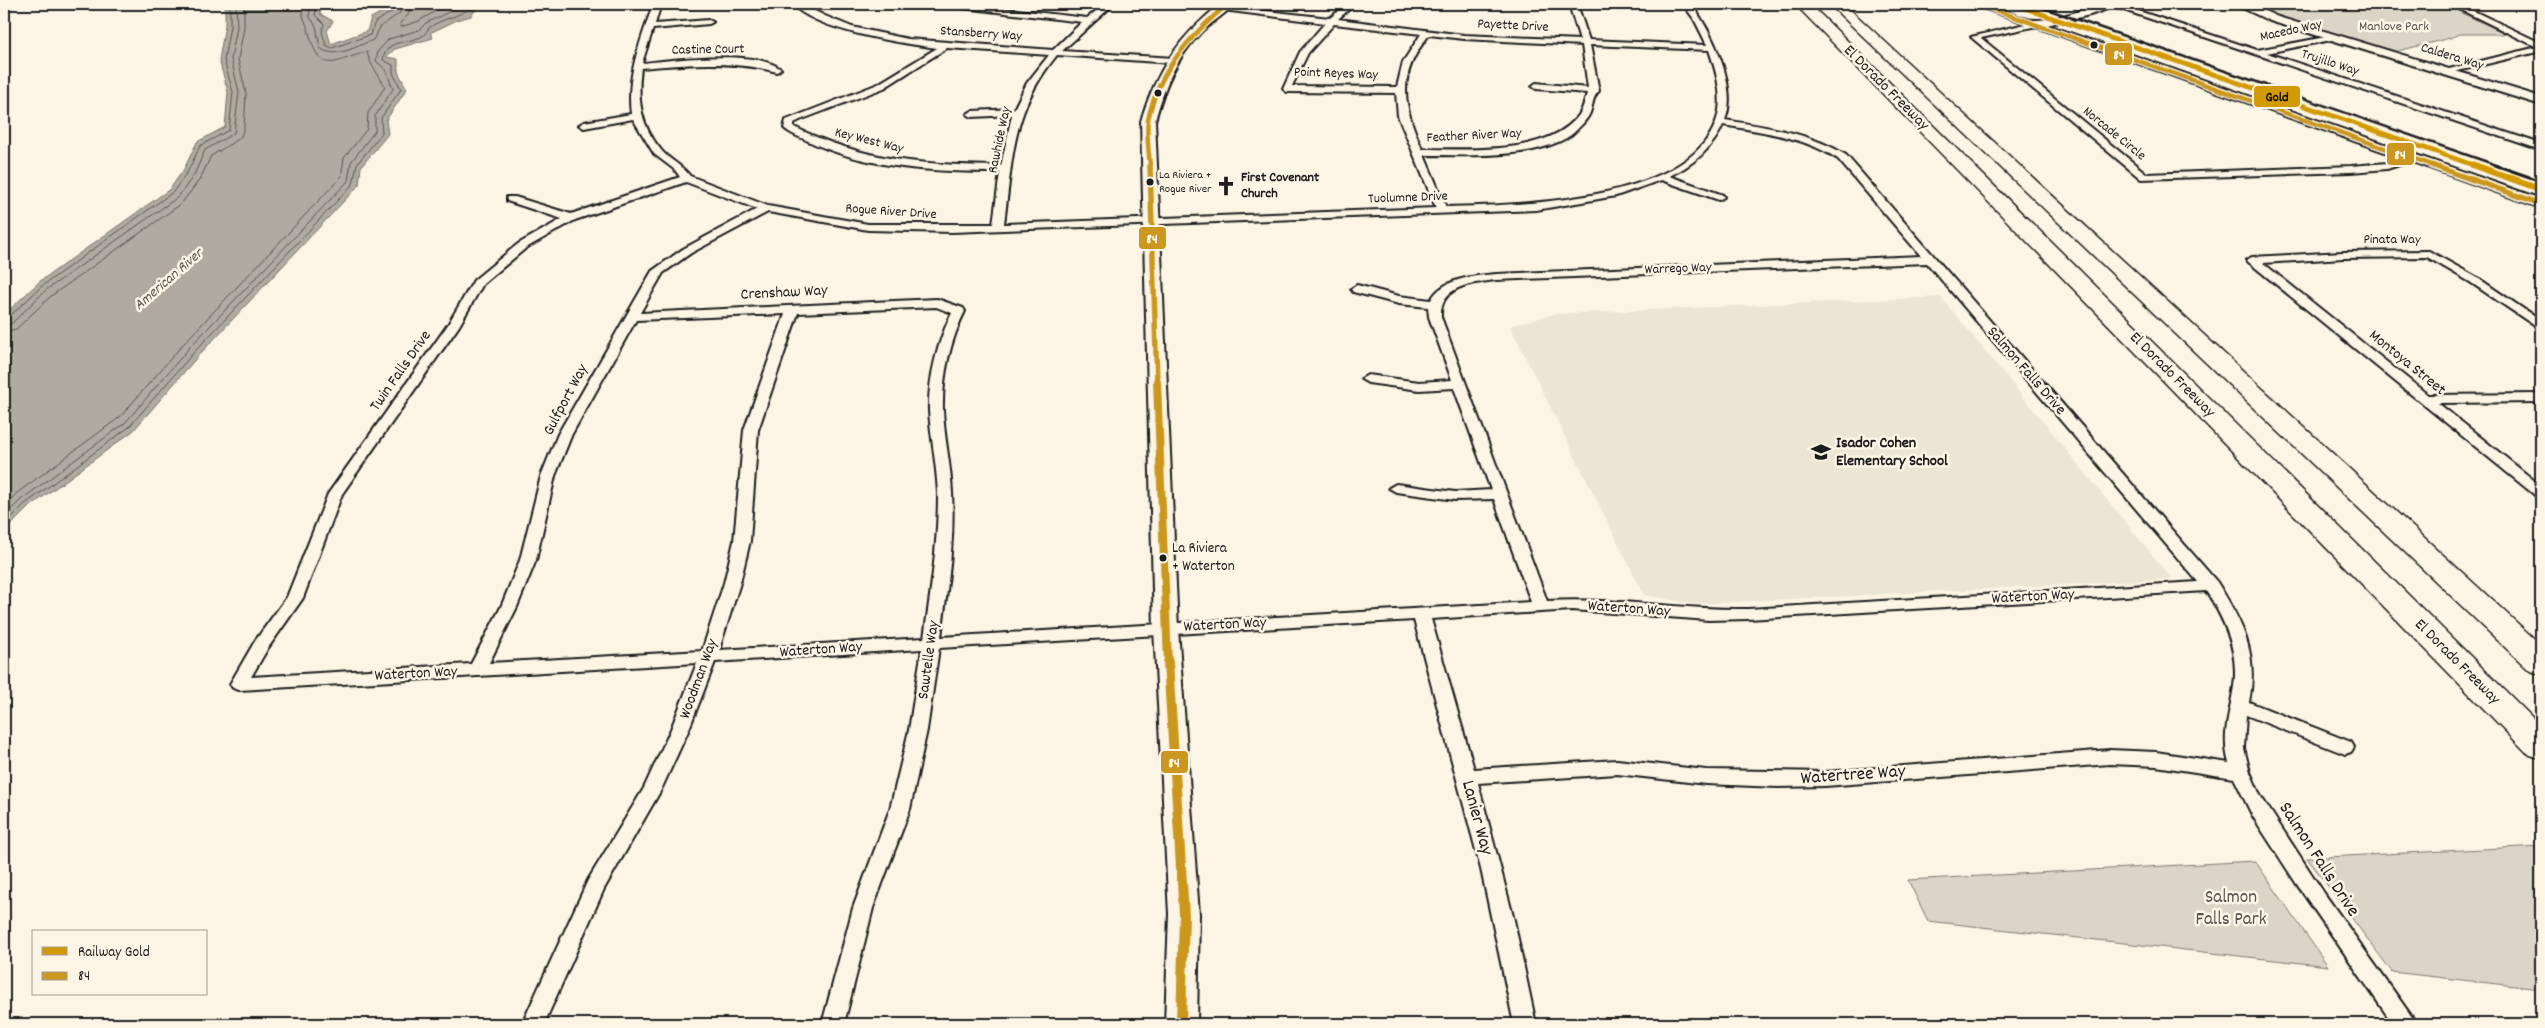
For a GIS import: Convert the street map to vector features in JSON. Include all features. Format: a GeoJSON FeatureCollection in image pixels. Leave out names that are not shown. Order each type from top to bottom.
{"type":"FeatureCollection","features":[{"type":"Feature","properties":{"kind":"highway","name":"El Dorado Freeway"},"geometry":{"type":"LineString","coordinates":[[1802,4],[2541,746]]}},
{"type":"Feature","properties":{"kind":"highway","name":"El Dorado Freeway"},"geometry":{"type":"LineString","coordinates":[[1836,4],[2541,663]]}},
{"type":"Feature","properties":{"kind":"street","name":"Rogue River Drive"},"geometry":{"type":"LineString","coordinates":[[657,4],[637,66],[633,94],[636,116],[657,152],[686,178],[766,209],[868,227],[952,229],[1152,221]]}},
{"type":"Feature","properties":{"kind":"street","name":"Stansberry Way"},"geometry":{"type":"LineString","coordinates":[[796,4],[834,24],[855,30],[945,46],[1171,60]]}},
{"type":"Feature","properties":{"kind":"street"},"geometry":{"type":"LineString","coordinates":[[947,4],[984,10],[1088,20]]}},
{"type":"Feature","properties":{"kind":"street","name":"Rawhide Way"},"geometry":{"type":"LineString","coordinates":[[998,228],[1006,169],[1017,112],[1044,66],[1088,20],[1110,4]]}},
{"type":"Feature","properties":{"kind":"street","name":"Point Reyes Way"},"geometry":{"type":"LineString","coordinates":[[1351,4],[1332,20],[1305,49],[1291,75],[1288,89],[1400,90]]}},
{"type":"Feature","properties":{"kind":"street","name":"Feather River Way"},"geometry":{"type":"LineString","coordinates":[[1418,152],[1506,150],[1548,142],[1568,132],[1581,122],[1591,102],[1594,90],[1593,70],[1573,4]]}},
{"type":"Feature","properties":{"kind":"street","name":"Tuolumne Drive"},"geometry":{"type":"LineString","coordinates":[[1152,221],[1536,207],[1582,202],[1622,193],[1660,177],[1700,150],[1709,140],[1720,122],[1724,105],[1724,94],[1713,48],[1699,20],[1687,4]]}},
{"type":"Feature","properties":{"kind":"street"},"geometry":{"type":"LineString","coordinates":[[1978,4],[2541,204]]}},
{"type":"Feature","properties":{"kind":"street"},"geometry":{"type":"LineString","coordinates":[[2034,24],[2086,13],[2110,4]]}},
{"type":"Feature","properties":{"kind":"street","name":"Trujillo Way"},"geometry":{"type":"LineString","coordinates":[[2110,4],[2541,148]]}},
{"type":"Feature","properties":{"kind":"street","name":"Caldera Way"},"geometry":{"type":"LineString","coordinates":[[2240,4],[2264,15],[2541,101]]}},
{"type":"Feature","properties":{"kind":"street"},"geometry":{"type":"LineString","coordinates":[[2453,4],[2541,47]]}},
{"type":"Feature","properties":{"kind":"street"},"geometry":{"type":"LineString","coordinates":[[1181,1024],[1184,914],[1166,629],[1148,121],[1155,91],[1171,60],[1189,38],[1226,6]]}},
{"type":"Feature","properties":{"kind":"street","name":"Payette Drive"},"geometry":{"type":"LineString","coordinates":[[1226,6],[1426,33],[1510,40],[1713,48]]}},
{"type":"Feature","properties":{"kind":"street"},"geometry":{"type":"LineString","coordinates":[[651,27],[709,22]]}},
{"type":"Feature","properties":{"kind":"street","name":"Norcade Circle"},"geometry":{"type":"LineString","coordinates":[[2034,24],[1975,37],[2145,177],[2351,169],[2387,166],[2414,159]]}},
{"type":"Feature","properties":{"kind":"street"},"geometry":{"type":"LineString","coordinates":[[1426,33],[1405,65],[1400,90],[1403,116],[1442,210]]}},
{"type":"Feature","properties":{"kind":"street","name":"Macedo Way"},"geometry":{"type":"LineString","coordinates":[[2255,53],[2333,37]]}},
{"type":"Feature","properties":{"kind":"street","name":"Key West Way"},"geometry":{"type":"LineString","coordinates":[[945,46],[917,66],[883,85],[788,122],[789,128],[840,151],[877,160],[957,169],[1006,169]]}},
{"type":"Feature","properties":{"kind":"street"},"geometry":{"type":"LineString","coordinates":[[2448,72],[2541,47]]}},
{"type":"Feature","properties":{"kind":"street","name":"Castine Court"},"geometry":{"type":"LineString","coordinates":[[637,66],[730,60],[765,64],[777,69]]}},
{"type":"Feature","properties":{"kind":"street"},"geometry":{"type":"LineString","coordinates":[[1536,86],[1594,90]]}},
{"type":"Feature","properties":{"kind":"street"},"geometry":{"type":"LineString","coordinates":[[972,114],[1017,112]]}},
{"type":"Feature","properties":{"kind":"street"},"geometry":{"type":"LineString","coordinates":[[584,126],[636,116]]}},
{"type":"Feature","properties":{"kind":"street","name":"Salmon Falls Drive"},"geometry":{"type":"LineString","coordinates":[[1720,122],[1789,134],[1832,150],[1846,161],[2211,586],[2227,612],[2240,645],[2244,665],[2244,684],[2233,736],[2241,772],[2249,791],[2326,912],[2406,1024]]}},
{"type":"Feature","properties":{"kind":"street"},"geometry":{"type":"LineString","coordinates":[[1660,177],[1719,197]]}},
{"type":"Feature","properties":{"kind":"street","name":"Twin Falls Drive"},"geometry":{"type":"LineString","coordinates":[[239,684],[261,646],[294,598],[335,494],[448,334],[478,282],[522,246],[571,218],[686,178]]}},
{"type":"Feature","properties":{"kind":"street"},"geometry":{"type":"LineString","coordinates":[[511,199],[571,218]]}},
{"type":"Feature","properties":{"kind":"street","name":"Gulfport Way"},"geometry":{"type":"LineString","coordinates":[[477,670],[509,607],[528,560],[548,476],[565,434],[658,271],[671,260],[766,209]]}},
{"type":"Feature","properties":{"kind":"street","name":"Pinata Way"},"geometry":{"type":"LineString","coordinates":[[2252,260],[2343,255],[2429,254],[2474,280],[2541,326]]}},
{"type":"Feature","properties":{"kind":"street","name":"Warrego Way"},"geometry":{"type":"LineString","coordinates":[[1435,304],[1440,295],[1452,287],[1486,278],[1930,259]]}},
{"type":"Feature","properties":{"kind":"street","name":"Montoya Street"},"geometry":{"type":"LineString","coordinates":[[2252,260],[2541,493]]}},
{"type":"Feature","properties":{"kind":"street"},"geometry":{"type":"LineString","coordinates":[[1357,289],[1399,300],[1435,304],[1435,317],[1541,607]]}},
{"type":"Feature","properties":{"kind":"street","name":"Crenshaw Way"},"geometry":{"type":"LineString","coordinates":[[632,317],[937,303]]}},
{"type":"Feature","properties":{"kind":"street","name":"Sawtelle Way"},"geometry":{"type":"LineString","coordinates":[[833,1024],[863,908],[900,809],[918,730],[944,559],[945,494],[936,409],[941,363],[949,331],[959,311],[937,303]]}},
{"type":"Feature","properties":{"kind":"street","name":"Woodman Way"},"geometry":{"type":"LineString","coordinates":[[533,1024],[595,886],[652,790],[680,729],[708,657],[732,583],[742,541],[751,430],[762,391],[793,309]]}},
{"type":"Feature","properties":{"kind":"street"},"geometry":{"type":"LineString","coordinates":[[1368,380],[1419,386],[1460,384]]}},
{"type":"Feature","properties":{"kind":"street"},"geometry":{"type":"LineString","coordinates":[[2425,399],[2541,398]]}},
{"type":"Feature","properties":{"kind":"street"},"geometry":{"type":"LineString","coordinates":[[1396,488],[1456,496],[1500,494]]}},
{"type":"Feature","properties":{"kind":"street","name":"Waterton Way"},"geometry":{"type":"LineString","coordinates":[[239,684],[1541,607],[1602,606],[1670,612],[1748,614],[2211,586]]}},
{"type":"Feature","properties":{"kind":"street","name":"Lanier Way"},"geometry":{"type":"LineString","coordinates":[[1421,614],[1514,966],[1525,1024]]}},
{"type":"Feature","properties":{"kind":"street"},"geometry":{"type":"LineString","coordinates":[[2239,705],[2345,747]]}},
{"type":"Feature","properties":{"kind":"street","name":"Watertree Way"},"geometry":{"type":"LineString","coordinates":[[1465,777],[1616,767],[1706,777],[1778,780],[1825,779],[2110,757],[2156,759],[2241,772]]}},
{"type":"Feature","properties":{"kind":"shaded area","name":"Isador Cohen Elementary School"},"geometry":{"type":"Polygon","coordinates":[[[1941,297],[2172,579],[1695,604],[1644,595],[1510,326],[1553,314],[1941,297]]]}},
{"type":"Feature","properties":{"kind":"green space","name":"Manlove Park"},"geometry":{"type":"Polygon","coordinates":[[[2294,4],[2443,4],[2506,34],[2459,34],[2394,52],[2276,16],[2254,6],[2297,6],[2294,4]]]}},
{"type":"Feature","properties":{"kind":"green space"},"geometry":{"type":"Polygon","coordinates":[[[2541,846],[2541,989],[2392,972],[2307,858],[2541,846]]]}},
{"type":"Feature","properties":{"kind":"green space","name":"Salmon Falls Park"},"geometry":{"type":"Polygon","coordinates":[[[2255,861],[2328,966],[1928,921],[1908,880],[2255,861]]]}},
{"type":"Feature","properties":{"kind":"water","name":"American River"},"geometry":{"type":"Polygon","coordinates":[[[225,4],[322,4],[320,14],[333,21],[327,31],[331,44],[367,31],[371,18],[396,4],[498,4],[477,8],[471,16],[457,20],[430,33],[433,38],[395,49],[386,57],[398,59],[398,72],[407,89],[386,120],[388,134],[361,167],[359,185],[199,355],[133,431],[28,508],[4,532],[4,315],[39,282],[170,189],[184,169],[197,142],[225,127],[228,92],[219,60],[225,25],[225,4]]]}},
{"type":"Feature","properties":{"kind":"railway"},"geometry":{"type":"LineString","coordinates":[[2032,4],[2499,166]]}},
{"type":"Feature","properties":{"kind":"railway"},"geometry":{"type":"LineString","coordinates":[[2495,165],[2541,181]]}},
{"type":"Feature","properties":{"kind":"rail line","name":"Gold"},"geometry":{"type":"LineString","coordinates":[[2013,4],[2541,189]]}},
{"type":"Feature","properties":{"kind":"transit line","name":"84"},"geometry":{"type":"LineString","coordinates":[[1181,1024],[1184,914],[1166,629],[1148,121],[1168,69],[1177,55],[1199,29],[1228,4]]}},
{"type":"Feature","properties":{"kind":"transit line","name":"84"},"geometry":{"type":"LineString","coordinates":[[1978,4],[2541,204]]}},
{"type":"Feature","properties":{"kind":"place","name":"La Riviera + Rogue River"},"geometry":{"type":"Point","coordinates":[1150,182]}},
{"type":"Feature","properties":{"kind":"place","name":"First Covenant Church"},"geometry":{"type":"Point","coordinates":[1226,186]}},
{"type":"Feature","properties":{"kind":"place","name":"Isador Cohen Elementary School"},"geometry":{"type":"Point","coordinates":[1821,452]}},
{"type":"Feature","properties":{"kind":"place","name":"La Riviera + Waterton"},"geometry":{"type":"Point","coordinates":[1163,558]}}]}
